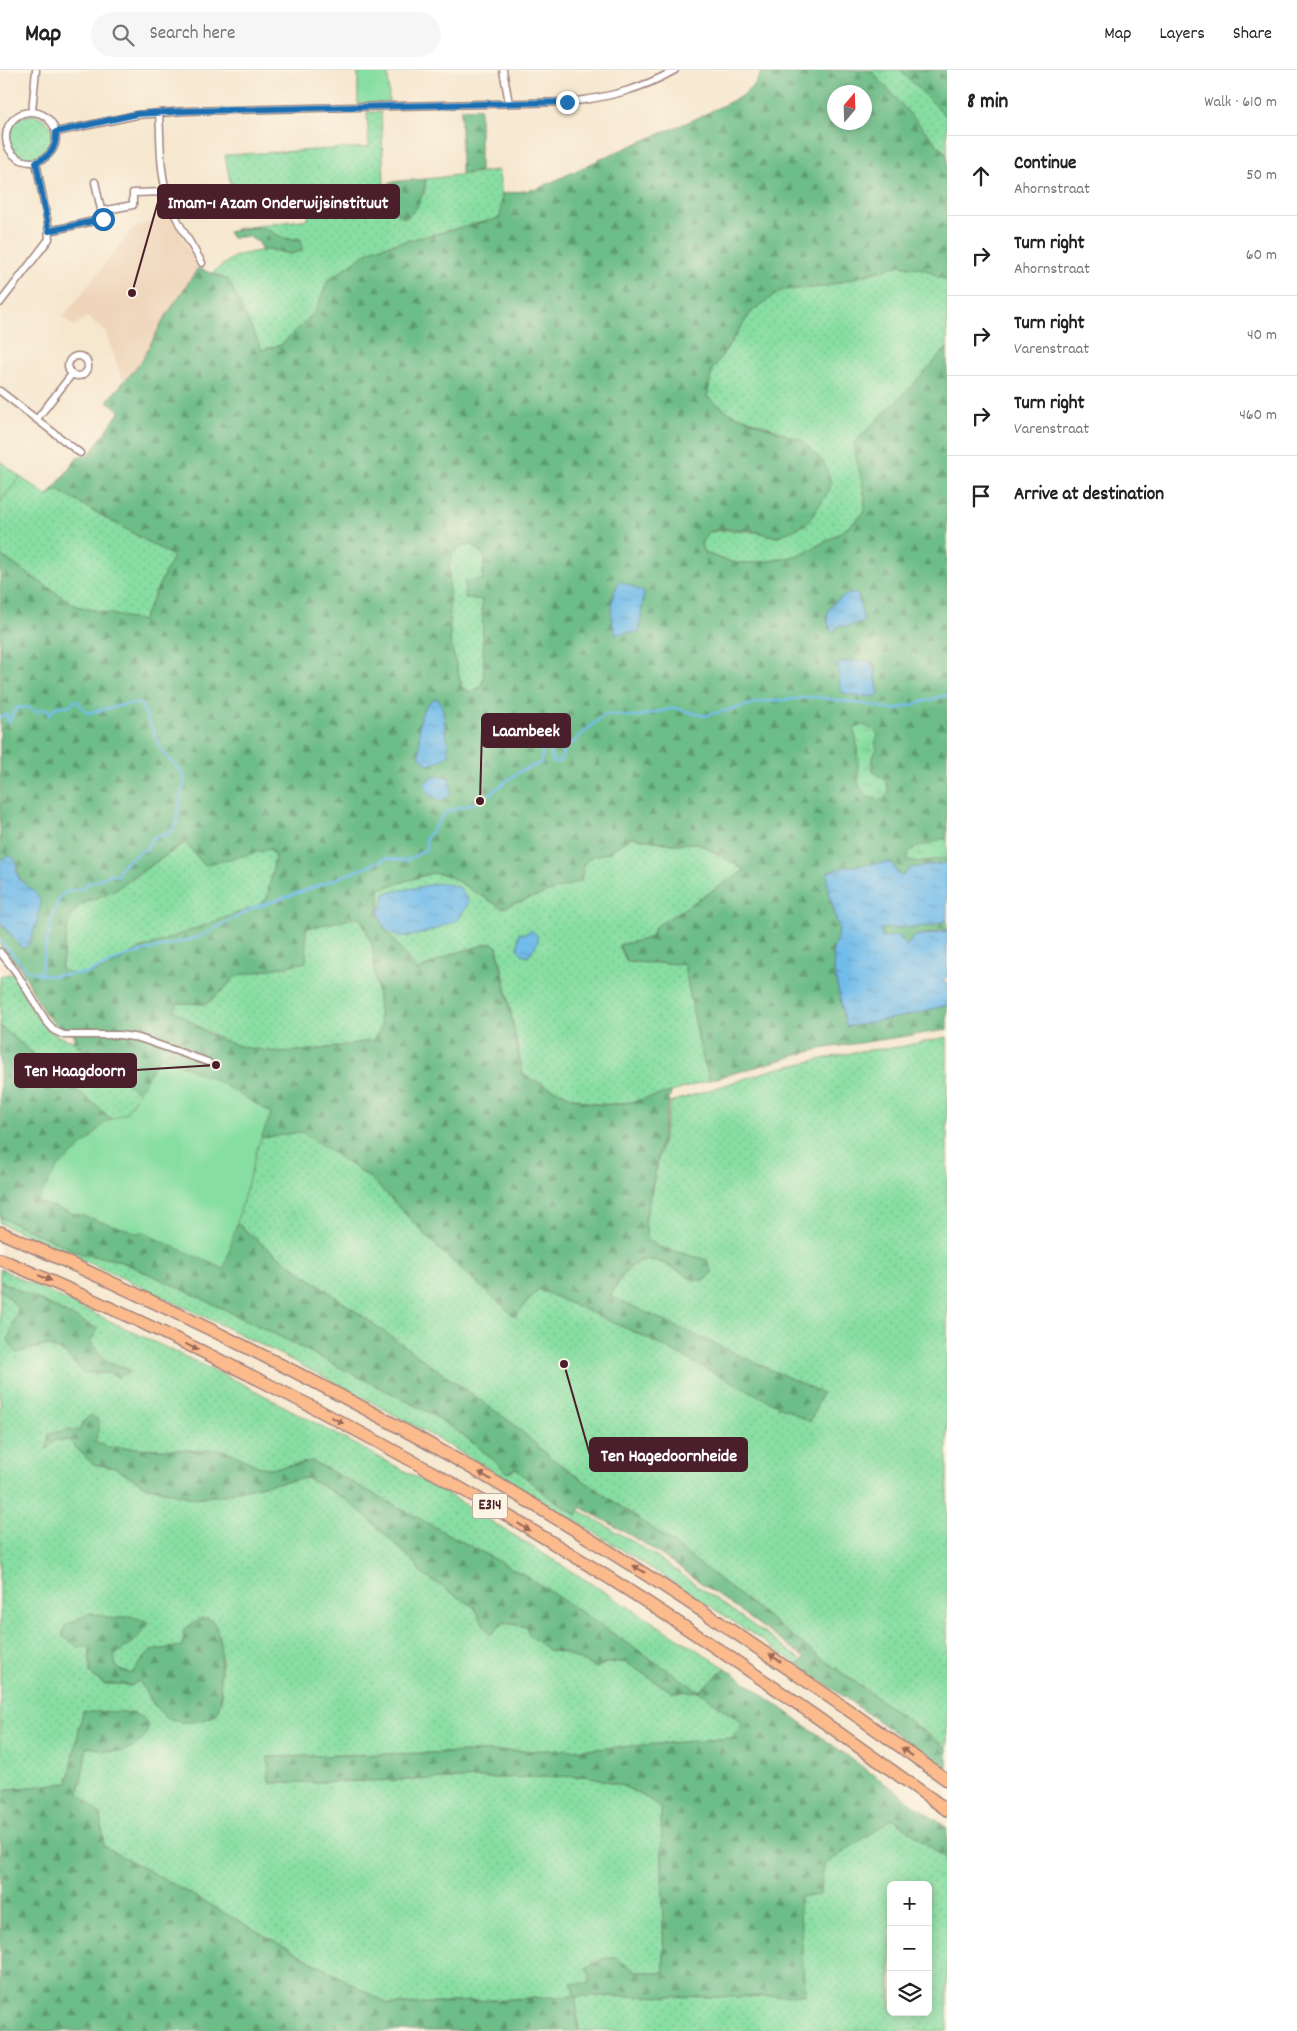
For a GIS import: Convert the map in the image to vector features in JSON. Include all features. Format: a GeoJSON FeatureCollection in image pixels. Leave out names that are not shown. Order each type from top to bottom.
{"type":"FeatureCollection","features":[{"type":"Feature","properties":{"kind":"highway","name":"E314"},"geometry":{"type":"LineString","coordinates":[[0,1232],[86,1270],[257,1352],[343,1396],[472,1468],[598,1544],[722,1623],[843,1705],[947,1780]]}},
{"type":"Feature","properties":{"kind":"highway","name":"E314"},"geometry":{"type":"LineString","coordinates":[[0,1258],[78,1292],[239,1370],[333,1418],[461,1489],[586,1564],[709,1643],[831,1726],[947,1810]]}},
{"type":"Feature","properties":{"kind":"street"},"geometry":{"type":"LineString","coordinates":[[32,111],[36,70]]}},
{"type":"Feature","properties":{"kind":"street"},"geometry":{"type":"LineString","coordinates":[[503,70],[509,103]]}},
{"type":"Feature","properties":{"kind":"street"},"geometry":{"type":"LineString","coordinates":[[56,132],[137,114],[567,102],[602,98],[638,88],[676,70]]}},
{"type":"Feature","properties":{"kind":"street"},"geometry":{"type":"LineString","coordinates":[[32,111],[41,113],[50,119],[56,132],[55,146],[52,151],[42,160],[36,162],[20,160],[3,143],[10,120],[21,113],[32,111]]}},
{"type":"Feature","properties":{"kind":"street"},"geometry":{"type":"LineString","coordinates":[[159,113],[166,192],[176,216],[202,263]]}},
{"type":"Feature","properties":{"kind":"street"},"geometry":{"type":"LineString","coordinates":[[0,303],[48,239],[49,231],[36,162]]}},
{"type":"Feature","properties":{"kind":"street"},"geometry":{"type":"LineString","coordinates":[[49,231],[103,219],[95,182]]}},
{"type":"Feature","properties":{"kind":"street"},"geometry":{"type":"LineString","coordinates":[[101,211],[133,205],[133,194],[166,192]]}},
{"type":"Feature","properties":{"kind":"street"},"geometry":{"type":"LineString","coordinates":[[37,419],[72,374]]}},
{"type":"Feature","properties":{"kind":"street"},"geometry":{"type":"LineString","coordinates":[[0,391],[80,453]]}},
{"type":"Feature","properties":{"kind":"street"},"geometry":{"type":"LineString","coordinates":[[0,952],[16,972],[46,1021],[55,1031],[64,1035],[120,1035],[139,1038],[208,1062]]}},
{"type":"Feature","properties":{"kind":"shaded area"},"geometry":{"type":"Polygon","coordinates":[[[169,212],[198,268],[162,322],[141,362],[123,381],[105,331],[87,317],[74,326],[63,317],[132,230],[169,212]]]}},
{"type":"Feature","properties":{"kind":"green space"},"geometry":{"type":"Polygon","coordinates":[[[358,70],[388,70],[389,102],[358,104],[358,70]]]}},
{"type":"Feature","properties":{"kind":"green space"},"geometry":{"type":"Polygon","coordinates":[[[763,70],[870,70],[947,155],[947,281],[924,269],[899,265],[823,287],[782,290],[752,311],[712,370],[707,397],[730,413],[803,441],[824,463],[831,482],[830,489],[807,524],[777,537],[750,530],[724,529],[708,532],[701,543],[704,553],[728,561],[742,563],[768,561],[802,553],[834,537],[854,523],[861,516],[865,503],[855,442],[947,348],[947,839],[924,845],[916,862],[947,858],[947,863],[911,868],[902,876],[898,874],[891,862],[868,865],[828,888],[839,930],[833,950],[834,970],[846,1026],[906,1016],[947,1005],[947,1030],[819,1049],[710,1080],[701,1052],[684,964],[627,962],[619,945],[650,938],[655,927],[745,870],[698,843],[672,844],[631,837],[608,853],[593,856],[584,863],[581,881],[502,908],[447,875],[432,873],[379,889],[379,913],[385,929],[417,971],[452,954],[492,943],[497,947],[523,1075],[567,1095],[586,1102],[603,1105],[613,1105],[671,1092],[645,1221],[647,1238],[658,1247],[707,1260],[712,1272],[707,1279],[695,1281],[656,1261],[646,1260],[637,1262],[620,1280],[610,1296],[822,1393],[810,1422],[641,1335],[538,1289],[515,1317],[436,1246],[373,1180],[302,1132],[208,1146],[77,1045],[74,1041],[74,1033],[54,1023],[40,1006],[19,966],[0,946],[0,922],[22,948],[31,939],[35,925],[29,887],[18,876],[18,864],[8,856],[0,860],[0,555],[76,606],[142,621],[173,556],[57,490],[48,496],[78,457],[90,454],[120,411],[107,401],[141,362],[162,322],[198,268],[228,280],[262,350],[281,345],[315,313],[328,280],[373,249],[500,218],[502,194],[537,189],[614,153],[693,120],[742,96],[755,84],[763,70]],[[470,544],[455,551],[449,567],[450,641],[462,688],[471,692],[481,687],[484,677],[482,600],[465,598],[465,581],[482,580],[485,558],[477,548],[470,544]],[[644,592],[611,601],[639,632],[644,592]],[[857,594],[826,616],[832,632],[840,625],[863,621],[857,594]],[[869,660],[840,662],[879,695],[874,666],[869,660]],[[854,729],[868,797],[882,799],[872,767],[872,761],[877,749],[875,743],[877,735],[854,729]],[[185,842],[116,889],[78,906],[68,924],[61,969],[70,973],[80,974],[100,970],[109,967],[135,951],[257,906],[267,899],[275,857],[271,849],[204,865],[185,842]],[[360,917],[306,928],[306,962],[236,976],[206,1004],[178,1003],[174,1010],[216,1037],[254,1049],[273,1051],[313,1050],[373,1040],[381,1028],[372,944],[360,917]]]}},
{"type":"Feature","properties":{"kind":"green space"},"geometry":{"type":"Polygon","coordinates":[[[870,70],[900,70],[947,117],[947,155],[870,70]]]}},
{"type":"Feature","properties":{"kind":"green space"},"geometry":{"type":"Polygon","coordinates":[[[900,70],[947,70],[947,117],[900,70]]]}},
{"type":"Feature","properties":{"kind":"green space"},"geometry":{"type":"Polygon","coordinates":[[[480,108],[480,171],[461,174],[461,109],[480,108]]]}},
{"type":"Feature","properties":{"kind":"green space"},"geometry":{"type":"Polygon","coordinates":[[[367,112],[381,112],[384,184],[378,188],[424,194],[426,179],[498,170],[502,194],[501,218],[373,249],[328,280],[315,313],[281,345],[262,350],[228,280],[212,273],[235,256],[269,249],[290,254],[302,250],[300,239],[285,239],[266,229],[253,227],[235,229],[309,219],[303,196],[234,203],[225,155],[369,147],[367,112]]]}},
{"type":"Feature","properties":{"kind":"green space"},"geometry":{"type":"Polygon","coordinates":[[[35,115],[47,121],[52,128],[52,146],[47,153],[40,158],[27,159],[19,156],[12,149],[9,133],[12,125],[19,118],[35,115]]]}},
{"type":"Feature","properties":{"kind":"green space"},"geometry":{"type":"Polygon","coordinates":[[[426,179],[417,207],[404,218],[397,214],[395,207],[385,205],[374,195],[378,190],[390,183],[426,179]]]}},
{"type":"Feature","properties":{"kind":"green space"},"geometry":{"type":"Polygon","coordinates":[[[253,227],[266,229],[285,239],[301,239],[302,251],[290,254],[269,249],[262,251],[259,243],[248,236],[232,238],[228,232],[253,227]]]}},
{"type":"Feature","properties":{"kind":"green space"},"geometry":{"type":"Polygon","coordinates":[[[899,265],[924,269],[947,281],[947,348],[855,442],[865,495],[864,510],[860,516],[833,537],[795,556],[768,561],[736,563],[704,553],[701,543],[708,532],[743,530],[777,537],[777,430],[730,413],[707,397],[712,370],[752,311],[782,290],[823,287],[899,265]]]}},
{"type":"Feature","properties":{"kind":"green space"},"geometry":{"type":"Polygon","coordinates":[[[0,461],[20,477],[0,502],[0,461]]]}},
{"type":"Feature","properties":{"kind":"green space"},"geometry":{"type":"Polygon","coordinates":[[[20,477],[48,496],[57,490],[173,556],[142,621],[76,606],[0,555],[0,502],[20,477]]]}},
{"type":"Feature","properties":{"kind":"green space"},"geometry":{"type":"Polygon","coordinates":[[[470,544],[477,548],[485,558],[482,581],[465,581],[465,598],[482,599],[484,677],[481,687],[471,692],[462,688],[450,641],[449,567],[455,551],[470,544]]]}},
{"type":"Feature","properties":{"kind":"green space"},"geometry":{"type":"Polygon","coordinates":[[[862,725],[874,730],[878,735],[875,743],[877,749],[873,757],[872,770],[884,780],[887,786],[889,794],[882,799],[868,797],[859,786],[857,744],[854,729],[862,725]]]}},
{"type":"Feature","properties":{"kind":"green space"},"geometry":{"type":"Polygon","coordinates":[[[631,837],[672,844],[698,843],[746,870],[655,927],[650,938],[619,945],[627,962],[684,964],[701,1052],[710,1080],[626,1103],[590,1103],[523,1075],[497,947],[491,943],[452,954],[417,971],[385,929],[379,913],[379,889],[432,873],[447,875],[502,908],[593,856],[608,853],[631,837]]]}},
{"type":"Feature","properties":{"kind":"green space"},"geometry":{"type":"Polygon","coordinates":[[[941,839],[947,839],[947,858],[916,862],[907,861],[908,853],[941,839]]]}},
{"type":"Feature","properties":{"kind":"green space"},"geometry":{"type":"Polygon","coordinates":[[[186,842],[259,851],[271,849],[275,857],[267,899],[257,906],[135,951],[100,971],[80,974],[61,970],[68,924],[78,906],[116,889],[186,842]]]}},
{"type":"Feature","properties":{"kind":"green space"},"geometry":{"type":"Polygon","coordinates":[[[360,917],[372,944],[381,1028],[373,1040],[293,1052],[253,1049],[233,1044],[215,1036],[173,1010],[178,1003],[206,1004],[236,976],[305,962],[306,928],[360,917]]]}},
{"type":"Feature","properties":{"kind":"green space"},"geometry":{"type":"Polygon","coordinates":[[[947,920],[947,930],[915,936],[906,947],[883,938],[880,929],[930,926],[947,920]]]}},
{"type":"Feature","properties":{"kind":"green space"},"geometry":{"type":"Polygon","coordinates":[[[13,973],[36,1016],[52,1032],[62,1038],[74,1041],[208,1145],[302,1131],[374,1180],[436,1246],[515,1317],[538,1289],[641,1335],[810,1421],[822,1393],[610,1297],[628,1270],[637,1263],[646,1260],[656,1261],[695,1281],[707,1260],[658,1247],[647,1238],[645,1221],[671,1102],[775,1069],[860,1051],[899,1047],[947,1037],[947,1748],[810,1650],[666,1538],[551,1458],[512,1423],[263,1245],[0,1026],[0,976],[13,973]]]}},
{"type":"Feature","properties":{"kind":"green space"},"geometry":{"type":"Polygon","coordinates":[[[0,1026],[263,1245],[512,1423],[551,1458],[666,1538],[810,1650],[947,1748],[947,1770],[799,1665],[805,1658],[679,1567],[642,1542],[581,1507],[577,1515],[545,1493],[516,1468],[508,1473],[471,1441],[430,1413],[259,1326],[165,1281],[117,1260],[82,1254],[0,1217],[0,1026]]]}},
{"type":"Feature","properties":{"kind":"green space"},"geometry":{"type":"Polygon","coordinates":[[[160,1056],[219,1082],[271,1113],[258,1146],[224,1269],[142,1231],[139,1233],[37,1202],[57,1168],[90,1139],[105,1122],[126,1113],[160,1056]]]}},
{"type":"Feature","properties":{"kind":"green space"},"geometry":{"type":"Polygon","coordinates":[[[0,1217],[82,1254],[117,1260],[165,1281],[259,1326],[430,1413],[471,1441],[508,1473],[516,1468],[537,1488],[569,1510],[577,1515],[579,1510],[637,1544],[803,1661],[799,1665],[569,1517],[392,1413],[209,1319],[126,1279],[0,1223],[0,1217]]]}},
{"type":"Feature","properties":{"kind":"green space"},"geometry":{"type":"Polygon","coordinates":[[[0,1269],[243,1384],[451,1496],[726,1668],[699,1691],[743,1724],[733,1738],[595,1749],[269,1757],[270,1783],[585,1776],[615,1784],[643,1796],[661,1808],[664,1973],[636,1971],[615,1958],[591,1977],[588,1984],[623,1997],[799,1897],[824,1865],[893,1818],[947,1860],[947,2031],[579,2031],[575,1996],[390,2005],[103,1846],[101,1815],[79,1793],[87,1747],[120,1752],[107,1711],[94,1713],[83,1711],[68,1783],[0,1790],[0,1290],[10,1298],[18,1309],[15,1324],[16,1353],[47,1345],[64,1352],[84,1373],[109,1373],[118,1377],[125,1367],[108,1363],[90,1342],[98,1329],[0,1281],[0,1269]],[[85,1420],[79,1431],[55,1440],[68,1440],[93,1464],[115,1468],[145,1486],[192,1498],[223,1495],[258,1486],[307,1478],[342,1497],[365,1515],[417,1565],[474,1607],[482,1619],[527,1627],[548,1650],[565,1653],[596,1668],[606,1663],[625,1662],[672,1692],[698,1691],[528,1577],[312,1461],[266,1468],[220,1450],[107,1447],[93,1442],[95,1436],[85,1420]],[[90,1613],[90,1674],[104,1684],[131,1686],[139,1681],[154,1705],[222,1701],[220,1681],[222,1658],[183,1646],[150,1651],[131,1674],[117,1669],[113,1657],[135,1641],[130,1616],[115,1619],[90,1613]]]}},
{"type":"Feature","properties":{"kind":"green space"},"geometry":{"type":"Polygon","coordinates":[[[0,1281],[98,1329],[90,1342],[98,1354],[106,1361],[131,1372],[118,1377],[109,1373],[84,1373],[64,1352],[47,1345],[16,1353],[8,1340],[18,1309],[10,1298],[0,1290],[0,1281]]]}},
{"type":"Feature","properties":{"kind":"green space"},"geometry":{"type":"Polygon","coordinates":[[[91,1415],[99,1421],[98,1433],[94,1442],[107,1447],[206,1451],[213,1449],[227,1452],[266,1468],[312,1461],[528,1577],[699,1691],[672,1692],[625,1662],[606,1663],[596,1668],[565,1653],[548,1650],[528,1634],[527,1627],[505,1622],[490,1635],[474,1607],[420,1573],[417,1565],[365,1515],[342,1497],[307,1478],[258,1486],[223,1495],[192,1498],[145,1486],[115,1468],[93,1464],[68,1440],[55,1440],[46,1450],[49,1434],[71,1429],[79,1431],[85,1420],[91,1415]]]}},
{"type":"Feature","properties":{"kind":"green space"},"geometry":{"type":"Polygon","coordinates":[[[90,1613],[115,1619],[130,1616],[149,1623],[135,1641],[114,1657],[117,1669],[131,1674],[150,1651],[183,1646],[184,1629],[202,1618],[212,1620],[220,1642],[221,1698],[216,1715],[194,1722],[171,1720],[166,1718],[157,1709],[139,1681],[131,1686],[104,1684],[90,1673],[90,1647],[79,1647],[62,1636],[65,1626],[90,1613]]]}},
{"type":"Feature","properties":{"kind":"green space"},"geometry":{"type":"Polygon","coordinates":[[[726,1668],[947,1828],[947,1860],[893,1818],[824,1865],[820,1895],[799,1897],[805,1995],[736,1997],[576,1996],[578,2031],[0,2031],[0,1790],[68,1783],[83,1711],[131,1713],[144,1719],[147,1724],[145,1736],[135,1746],[128,1749],[113,1751],[87,1747],[79,1793],[101,1815],[104,1846],[390,2005],[575,1996],[571,1983],[588,1984],[591,1977],[586,1968],[604,1958],[615,1958],[636,1971],[664,1973],[661,1808],[644,1796],[625,1787],[585,1776],[269,1783],[268,1757],[595,1749],[733,1738],[743,1724],[699,1691],[726,1668]]]}},
{"type":"Feature","properties":{"kind":"water"},"geometry":{"type":"Polygon","coordinates":[[[620,581],[644,592],[639,632],[615,634],[612,620],[612,600],[620,581]]]}},
{"type":"Feature","properties":{"kind":"water"},"geometry":{"type":"Polygon","coordinates":[[[851,593],[858,596],[864,621],[845,627],[840,625],[836,628],[835,632],[832,632],[828,618],[830,608],[838,600],[851,593]]]}},
{"type":"Feature","properties":{"kind":"water"},"geometry":{"type":"Polygon","coordinates":[[[869,660],[873,666],[879,695],[849,695],[841,691],[837,665],[843,662],[869,660]]]}},
{"type":"Feature","properties":{"kind":"water"},"geometry":{"type":"Polygon","coordinates":[[[437,698],[443,709],[449,753],[445,758],[429,765],[420,757],[420,723],[425,708],[437,698]]]}},
{"type":"Feature","properties":{"kind":"water"},"geometry":{"type":"Polygon","coordinates":[[[444,776],[450,779],[451,794],[442,801],[428,794],[424,784],[431,777],[444,776]]]}},
{"type":"Feature","properties":{"kind":"water"},"geometry":{"type":"Polygon","coordinates":[[[8,856],[13,857],[15,860],[19,879],[38,895],[40,900],[35,929],[27,947],[22,948],[0,922],[0,860],[8,856]]]}},
{"type":"Feature","properties":{"kind":"water"},"geometry":{"type":"Polygon","coordinates":[[[891,862],[898,874],[902,876],[911,868],[947,863],[947,920],[930,926],[880,929],[883,938],[897,935],[906,946],[915,936],[947,930],[947,978],[941,981],[947,983],[947,1005],[906,1016],[846,1027],[834,970],[833,950],[839,930],[828,888],[828,872],[851,866],[891,862]]]}},
{"type":"Feature","properties":{"kind":"water"},"geometry":{"type":"Polygon","coordinates":[[[440,883],[459,887],[469,902],[459,919],[422,934],[411,936],[392,934],[385,928],[379,913],[386,893],[440,883]]]}},
{"type":"Feature","properties":{"kind":"water"},"geometry":{"type":"Polygon","coordinates":[[[531,930],[537,935],[538,942],[529,955],[523,955],[518,949],[519,933],[524,934],[531,930]]]}},
{"type":"Feature","properties":{"kind":"waterway"},"geometry":{"type":"LineString","coordinates":[[0,940],[27,970],[48,976],[88,973],[126,956],[199,937],[253,908],[301,892],[386,858],[405,861],[426,850],[426,838],[446,812],[480,801],[519,772],[541,763],[543,746],[548,745],[553,762],[560,762],[564,750],[605,714],[635,717],[675,708],[704,716],[760,702],[815,697],[893,710],[947,695]]}},
{"type":"Feature","properties":{"kind":"waterway"},"geometry":{"type":"LineString","coordinates":[[0,717],[7,715],[9,722],[16,708],[27,707],[37,712],[48,709],[49,715],[56,707],[71,705],[74,701],[77,701],[87,713],[133,703],[141,704],[162,751],[182,772],[185,780],[177,813],[177,825],[168,834],[153,838],[146,849],[136,854],[120,868],[118,876],[110,874],[82,889],[63,894],[55,908],[40,975]]}},
{"type":"Feature","properties":{"kind":"place","name":"Imam-ı Azam Onderwijsinstituut"},"geometry":{"type":"Point","coordinates":[132,293]}},
{"type":"Feature","properties":{"kind":"place","name":"Laambeek"},"geometry":{"type":"Point","coordinates":[480,801]}},
{"type":"Feature","properties":{"kind":"place","name":"Ten Haagdoorn"},"geometry":{"type":"Point","coordinates":[216,1065]}},
{"type":"Feature","properties":{"kind":"place","name":"Ten Hagedoornheide"},"geometry":{"type":"Point","coordinates":[564,1364]}},
{"type":"Feature","properties":{"kind":"route"},"geometry":{"type":"LineString","coordinates":[[103,219],[49,231],[36,162],[48,156],[52,151],[57,138],[56,132],[137,114],[185,111],[567,102]]}}]}
